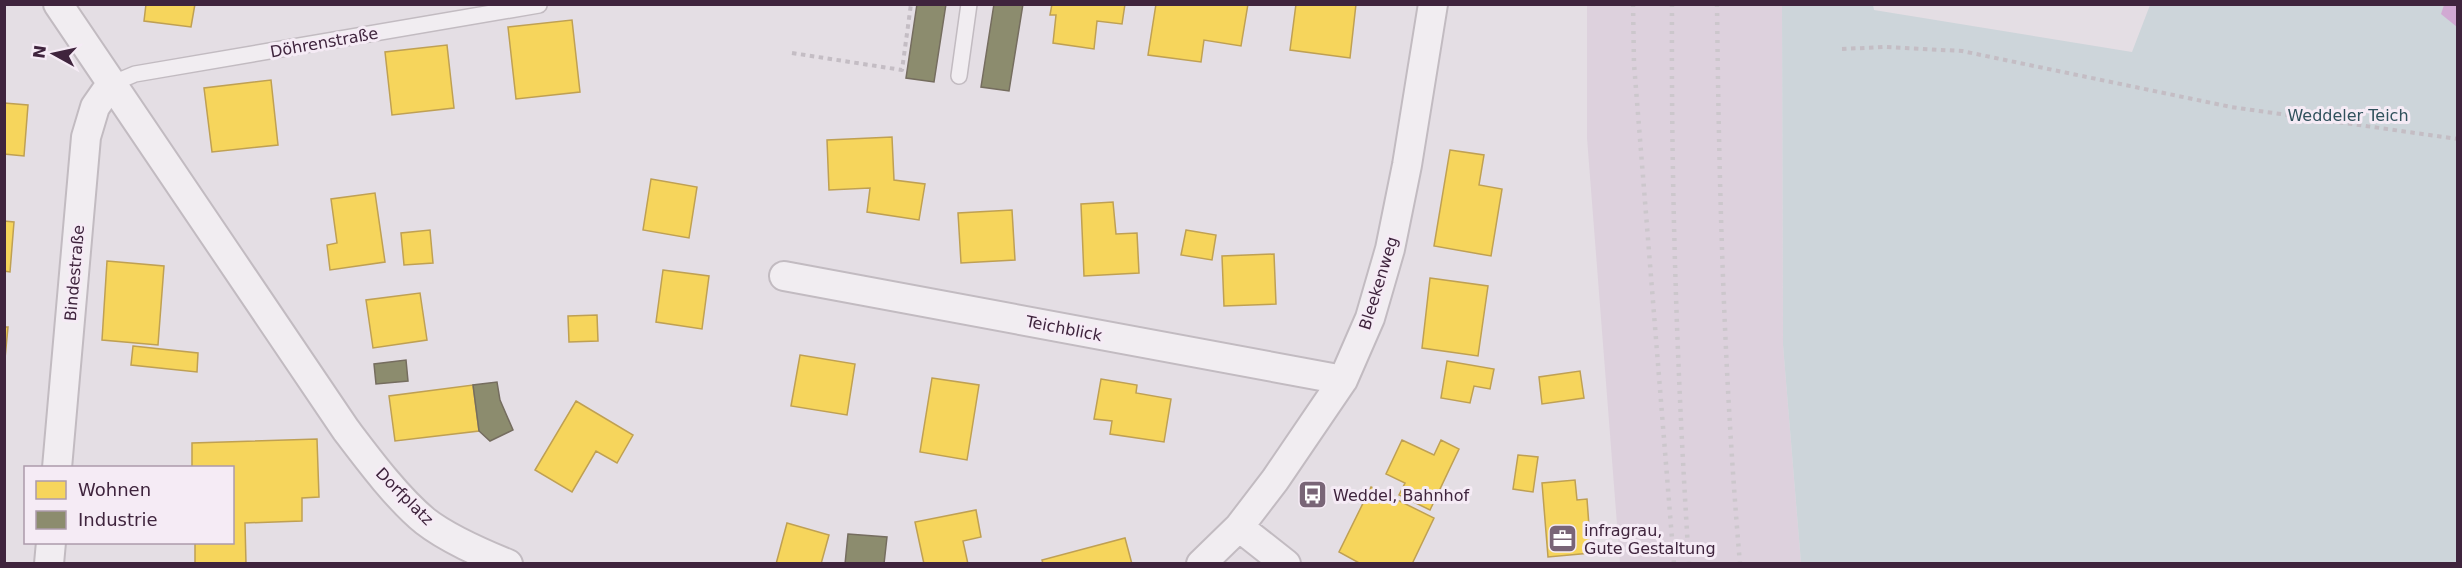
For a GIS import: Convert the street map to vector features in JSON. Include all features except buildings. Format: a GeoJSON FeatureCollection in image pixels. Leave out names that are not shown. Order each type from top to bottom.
{"type":"FeatureCollection","features":[{"type":"Feature","properties":{"kind":"street"},"geometry":{"type":"LineString","coordinates":[[58,4],[111,84]]}},
{"type":"Feature","properties":{"kind":"street","name":"Bleekenweg"},"geometry":{"type":"LineString","coordinates":[[1201,564],[1239,527],[1275,480],[1343,380],[1370,318],[1390,249],[1407,165],[1433,4]]}},
{"type":"Feature","properties":{"kind":"street","name":"Dorfplatz"},"geometry":{"type":"LineString","coordinates":[[111,84],[346,430],[380,473],[426,522],[476,551],[508,564]]}},
{"type":"Feature","properties":{"kind":"street","name":"Bindestraße"},"geometry":{"type":"LineString","coordinates":[[57,466],[86,137],[95,107],[111,84]]}},
{"type":"Feature","properties":{"kind":"street","name":"Teichblick"},"geometry":{"type":"LineString","coordinates":[[784,276],[1343,380]]}},
{"type":"Feature","properties":{"kind":"street"},"geometry":{"type":"LineString","coordinates":[[1239,527],[1286,564]]}},
{"type":"Feature","properties":{"kind":"street"},"geometry":{"type":"LineString","coordinates":[[49,564],[51,544]]}},
{"type":"Feature","properties":{"kind":"lane"},"geometry":{"type":"LineString","coordinates":[[958,76],[969,4]]}},
{"type":"Feature","properties":{"kind":"lane","name":"Döhrenstraße"},"geometry":{"type":"LineString","coordinates":[[111,84],[135,74],[539,5]]}},
{"type":"Feature","properties":{"kind":"path"},"geometry":{"type":"LineString","coordinates":[[792,53],[902,70],[911,4]]}},
{"type":"Feature","properties":{"kind":"path"},"geometry":{"type":"LineString","coordinates":[[1842,49],[1885,47],[1962,51],[2231,107],[2457,139]]}},
{"type":"Feature","properties":{"kind":"shaded area"},"geometry":{"type":"Polygon","coordinates":[[[1587,5],[1782,5],[1783,345],[1801,563],[1620,563],[1587,138],[1587,5]]]}},
{"type":"Feature","properties":{"kind":"shaded area"},"geometry":{"type":"Polygon","coordinates":[[[2444,5],[2457,5],[2457,27],[2441,14],[2444,5]]]}},
{"type":"Feature","properties":{"kind":"green space","name":"Weddeler Teich"},"geometry":{"type":"Polygon","coordinates":[[[1782,5],[1873,5],[1874,10],[2132,52],[2150,5],[2457,5],[2457,563],[1801,563],[1783,345],[1782,5]]]}},
{"type":"Feature","properties":{"kind":"railway"},"geometry":{"type":"LineString","coordinates":[[1633,4],[1634,64],[1674,564]]}},
{"type":"Feature","properties":{"kind":"railway"},"geometry":{"type":"LineString","coordinates":[[1672,4],[1676,284],[1689,564]]}},
{"type":"Feature","properties":{"kind":"railway"},"geometry":{"type":"LineString","coordinates":[[1717,4],[1723,284],[1740,564]]}},
{"type":"Feature","properties":{"kind":"place","name":"Weddel, Bahnhof"},"geometry":{"type":"Point","coordinates":[1312,495]}},
{"type":"Feature","properties":{"kind":"place","name":"infragrau, Gute Gestaltung"},"geometry":{"type":"Point","coordinates":[1563,539]}}]}
